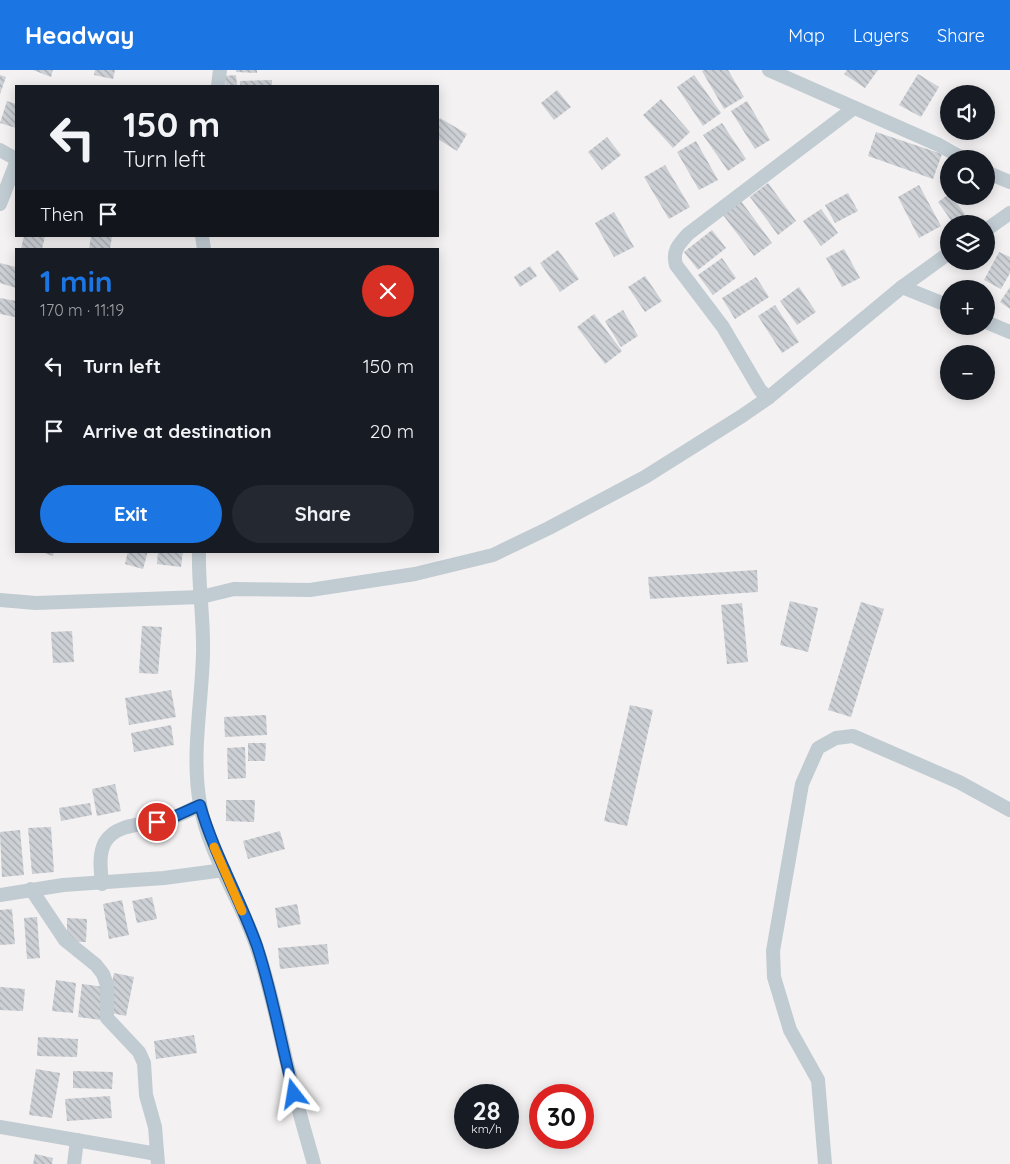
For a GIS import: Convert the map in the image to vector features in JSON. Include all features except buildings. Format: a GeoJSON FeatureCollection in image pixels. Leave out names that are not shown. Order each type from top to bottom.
{"type":"FeatureCollection","features":[{"type":"Feature","properties":{"kind":"street"},"geometry":{"type":"LineString","coordinates":[[218,85],[220,70]]}},
{"type":"Feature","properties":{"kind":"street"},"geometry":{"type":"LineString","coordinates":[[769,70],[948,150]]}},
{"type":"Feature","properties":{"kind":"street"},"geometry":{"type":"LineString","coordinates":[[768,398],[757,386],[723,327],[676,264],[674,256],[676,248],[688,234],[854,108]]}},
{"type":"Feature","properties":{"kind":"street"},"geometry":{"type":"LineString","coordinates":[[0,150],[15,158]]}},
{"type":"Feature","properties":{"kind":"street"},"geometry":{"type":"LineString","coordinates":[[0,204],[15,166]]}},
{"type":"Feature","properties":{"kind":"street"},"geometry":{"type":"LineString","coordinates":[[995,176],[1010,182]]}},
{"type":"Feature","properties":{"kind":"street"},"geometry":{"type":"LineString","coordinates":[[995,224],[1010,214]]}},
{"type":"Feature","properties":{"kind":"street"},"geometry":{"type":"LineString","coordinates":[[0,600],[36,603],[200,597],[234,589],[310,590],[416,574],[493,555],[645,477],[768,398],[902,287],[940,260]]}},
{"type":"Feature","properties":{"kind":"street"},"geometry":{"type":"LineString","coordinates":[[902,287],[940,302]]}},
{"type":"Feature","properties":{"kind":"street"},"geometry":{"type":"LineString","coordinates":[[995,326],[1010,332]]}},
{"type":"Feature","properties":{"kind":"street"},"geometry":{"type":"LineString","coordinates":[[200,553],[198,584],[204,629],[198,753],[200,805],[215,851],[249,926],[262,963],[278,1017],[290,1076],[314,1164]]}},
{"type":"Feature","properties":{"kind":"street"},"geometry":{"type":"LineString","coordinates":[[825,1164],[818,1080],[790,1030],[774,977],[773,951],[802,784],[818,748],[836,738],[853,736],[959,782],[1010,810]]}},
{"type":"Feature","properties":{"kind":"street"},"geometry":{"type":"LineString","coordinates":[[102,884],[101,858],[105,843],[112,834],[125,828],[169,819],[200,805]]}},
{"type":"Feature","properties":{"kind":"street"},"geometry":{"type":"LineString","coordinates":[[0,895],[31,889],[102,884],[224,870]]}},
{"type":"Feature","properties":{"kind":"street"},"geometry":{"type":"LineString","coordinates":[[0,1127],[77,1140],[157,1159],[155,1127],[146,1095],[144,1063],[139,1052],[107,1018],[107,986],[103,974],[96,965],[65,940],[31,889]]}},
{"type":"Feature","properties":{"kind":"street"},"geometry":{"type":"LineString","coordinates":[[74,1164],[77,1140]]}},
{"type":"Feature","properties":{"kind":"slow traffic"},"geometry":{"type":"LineString","coordinates":[[214,847],[242,911]]}},
{"type":"Feature","properties":{"kind":"route"},"geometry":{"type":"LineString","coordinates":[[157,822],[169,819],[200,805],[215,851],[256,945],[278,1017],[294,1094]]}}]}
